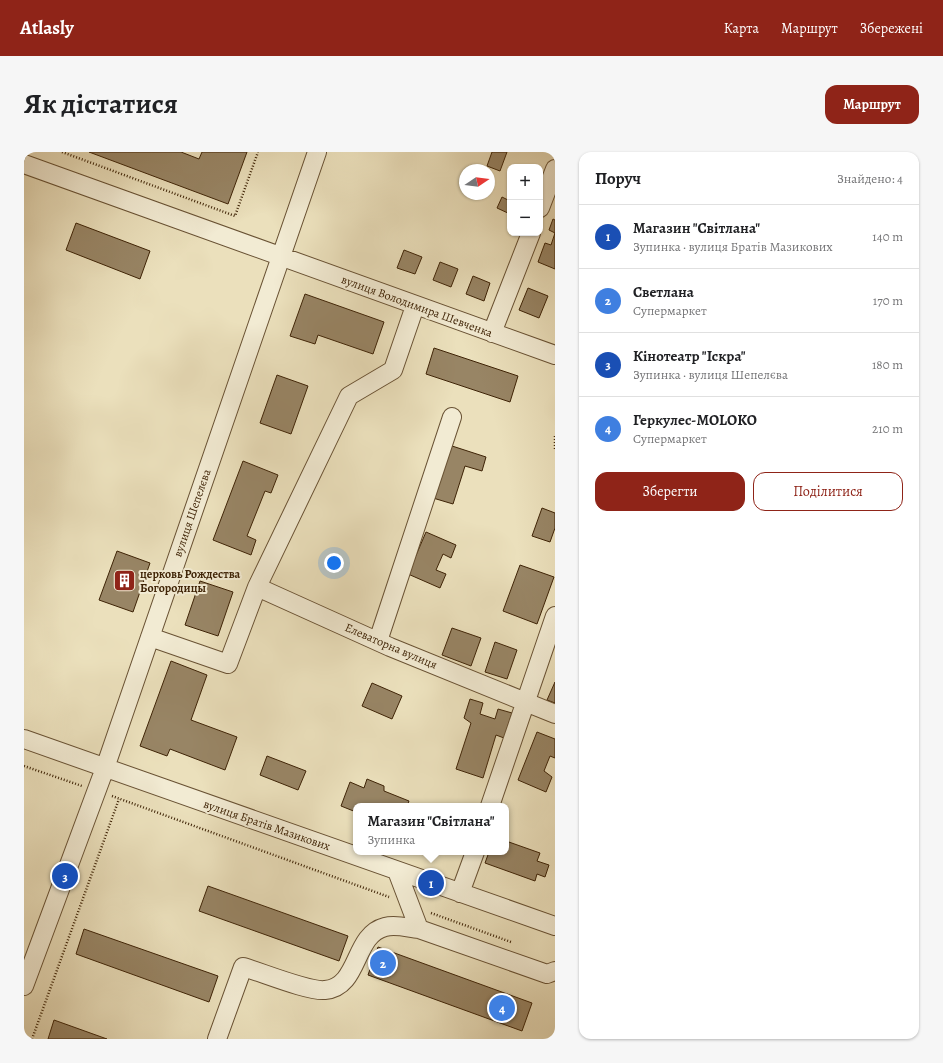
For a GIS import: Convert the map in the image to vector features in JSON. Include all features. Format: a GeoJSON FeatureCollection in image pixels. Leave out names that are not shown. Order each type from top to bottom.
{"type":"FeatureCollection","features":[{"type":"Feature","properties":{"kind":"street"},"geometry":{"type":"LineString","coordinates":[[24,160],[27,152]]}},
{"type":"Feature","properties":{"kind":"street","name":"вулиця Шепелєва"},"geometry":{"type":"LineString","coordinates":[[24,986],[105,768],[317,152]]}},
{"type":"Feature","properties":{"kind":"street","name":"вулиця Володимира Шевченка"},"geometry":{"type":"LineString","coordinates":[[24,164],[415,306],[555,355]]}},
{"type":"Feature","properties":{"kind":"street"},"geometry":{"type":"LineString","coordinates":[[543,200],[555,169]]}},
{"type":"Feature","properties":{"kind":"street"},"geometry":{"type":"LineString","coordinates":[[492,333],[530,236]]}},
{"type":"Feature","properties":{"kind":"street"},"geometry":{"type":"LineString","coordinates":[[150,636],[228,664],[257,587],[349,396],[393,370],[415,306]]}},
{"type":"Feature","properties":{"kind":"street"},"geometry":{"type":"LineString","coordinates":[[378,641],[452,416]]}},
{"type":"Feature","properties":{"kind":"street","name":"Елеваторна вулиця"},"geometry":{"type":"LineString","coordinates":[[257,587],[378,641],[555,714]]}},
{"type":"Feature","properties":{"kind":"street"},"geometry":{"type":"LineString","coordinates":[[491,803],[555,616]]}},
{"type":"Feature","properties":{"kind":"street","name":"вулиця Братів Мазикових"},"geometry":{"type":"LineString","coordinates":[[24,739],[555,926]]}},
{"type":"Feature","properties":{"kind":"street"},"geometry":{"type":"LineString","coordinates":[[460,893],[474,855]]}},
{"type":"Feature","properties":{"kind":"street"},"geometry":{"type":"LineString","coordinates":[[397,871],[419,930]]}},
{"type":"Feature","properties":{"kind":"street"},"geometry":{"type":"LineString","coordinates":[[217,1039],[243,967],[314,990],[326,990],[340,984],[350,975],[359,954],[374,933],[385,927],[400,926],[419,930],[547,974],[555,971]]}},
{"type":"Feature","properties":{"kind":"path"},"geometry":{"type":"LineString","coordinates":[[62,152],[235,216],[258,152]]}},
{"type":"Feature","properties":{"kind":"path"},"geometry":{"type":"LineString","coordinates":[[555,436],[555,451]]}},
{"type":"Feature","properties":{"kind":"path"},"geometry":{"type":"LineString","coordinates":[[24,766],[119,798],[518,945]]}},
{"type":"Feature","properties":{"kind":"path"},"geometry":{"type":"LineString","coordinates":[[32,1039],[119,798]]}},
{"type":"Feature","properties":{"kind":"building"},"geometry":{"type":"Polygon","coordinates":[[[89,152],[181,152],[199,159],[202,152],[247,152],[228,204],[89,152]]]}},
{"type":"Feature","properties":{"kind":"building"},"geometry":{"type":"Polygon","coordinates":[[[492,152],[507,152],[500,171],[495,169],[495,164],[488,164],[492,152]]]}},
{"type":"Feature","properties":{"kind":"building"},"geometry":{"type":"Polygon","coordinates":[[[502,197],[507,200],[507,213],[497,208],[502,197]]]}},
{"type":"Feature","properties":{"kind":"building"},"geometry":{"type":"Polygon","coordinates":[[[553,219],[555,220],[555,233],[549,230],[553,219]]]}},
{"type":"Feature","properties":{"kind":"building"},"geometry":{"type":"Polygon","coordinates":[[[76,223],[150,251],[140,279],[66,250],[76,223]]]}},
{"type":"Feature","properties":{"kind":"building"},"geometry":{"type":"Polygon","coordinates":[[[555,233],[555,269],[538,262],[545,243],[551,245],[555,233]]]}},
{"type":"Feature","properties":{"kind":"building"},"geometry":{"type":"Polygon","coordinates":[[[404,250],[422,257],[415,274],[397,268],[404,250]]]}},
{"type":"Feature","properties":{"kind":"building"},"geometry":{"type":"Polygon","coordinates":[[[440,262],[458,269],[451,287],[433,280],[440,262]]]}},
{"type":"Feature","properties":{"kind":"building"},"geometry":{"type":"Polygon","coordinates":[[[473,276],[490,283],[484,301],[466,294],[473,276]]]}},
{"type":"Feature","properties":{"kind":"building"},"geometry":{"type":"Polygon","coordinates":[[[528,288],[548,296],[539,318],[519,310],[528,288]]]}},
{"type":"Feature","properties":{"kind":"building"},"geometry":{"type":"Polygon","coordinates":[[[305,294],[384,322],[373,354],[318,335],[315,344],[290,336],[305,294]]]}},
{"type":"Feature","properties":{"kind":"building"},"geometry":{"type":"Polygon","coordinates":[[[434,348],[518,376],[510,402],[426,374],[434,348]]]}},
{"type":"Feature","properties":{"kind":"building"},"geometry":{"type":"Polygon","coordinates":[[[277,375],[308,386],[291,434],[260,423],[277,375]]]}},
{"type":"Feature","properties":{"kind":"building"},"geometry":{"type":"Polygon","coordinates":[[[449,445],[486,457],[482,471],[465,466],[453,504],[433,498],[449,445]]]}},
{"type":"Feature","properties":{"kind":"building"},"geometry":{"type":"Polygon","coordinates":[[[243,461],[278,475],[271,493],[265,491],[247,536],[256,540],[251,555],[213,540],[243,461]]]}},
{"type":"Feature","properties":{"kind":"building"},"geometry":{"type":"Polygon","coordinates":[[[542,508],[555,513],[555,528],[550,542],[532,536],[542,508]]]}},
{"type":"Feature","properties":{"kind":"building"},"geometry":{"type":"Polygon","coordinates":[[[426,532],[456,545],[451,558],[443,554],[436,570],[446,574],[440,588],[408,574],[426,532]]]}},
{"type":"Feature","properties":{"kind":"building","name":"церковь Рождества Богородицы"},"geometry":{"type":"Polygon","coordinates":[[[117,551],[150,563],[133,612],[99,600],[117,551]]]}},
{"type":"Feature","properties":{"kind":"building"},"geometry":{"type":"Polygon","coordinates":[[[520,565],[554,577],[537,624],[503,611],[520,565]]]}},
{"type":"Feature","properties":{"kind":"building"},"geometry":{"type":"Polygon","coordinates":[[[200,581],[233,592],[218,636],[185,625],[200,581]]]}},
{"type":"Feature","properties":{"kind":"building"},"geometry":{"type":"Polygon","coordinates":[[[452,628],[481,638],[471,666],[442,655],[452,628]]]}},
{"type":"Feature","properties":{"kind":"building"},"geometry":{"type":"Polygon","coordinates":[[[495,642],[517,650],[507,679],[485,672],[495,642]]]}},
{"type":"Feature","properties":{"kind":"building"},"geometry":{"type":"Polygon","coordinates":[[[171,661],[207,675],[191,720],[237,737],[225,770],[170,749],[167,756],[140,746],[171,661]]]}},
{"type":"Feature","properties":{"kind":"building"},"geometry":{"type":"Polygon","coordinates":[[[555,682],[555,703],[547,700],[555,682]]]}},
{"type":"Feature","properties":{"kind":"building"},"geometry":{"type":"Polygon","coordinates":[[[372,683],[402,696],[392,719],[362,706],[372,683]]]}},
{"type":"Feature","properties":{"kind":"building"},"geometry":{"type":"Polygon","coordinates":[[[470,699],[483,703],[480,714],[495,719],[498,709],[512,713],[504,738],[496,735],[483,778],[456,769],[471,723],[464,718],[470,699]]]}},
{"type":"Feature","properties":{"kind":"building"},"geometry":{"type":"Polygon","coordinates":[[[537,732],[555,739],[555,758],[550,756],[544,771],[552,777],[546,792],[518,780],[537,732]]]}},
{"type":"Feature","properties":{"kind":"building"},"geometry":{"type":"Polygon","coordinates":[[[267,756],[306,771],[298,790],[260,775],[267,756]]]}},
{"type":"Feature","properties":{"kind":"building"},"geometry":{"type":"Polygon","coordinates":[[[367,779],[384,786],[384,791],[409,801],[408,803],[353,803],[353,811],[341,806],[350,782],[364,788],[367,779]]]}},
{"type":"Feature","properties":{"kind":"building"},"geometry":{"type":"Polygon","coordinates":[[[509,842],[540,853],[537,861],[549,865],[545,877],[537,874],[535,881],[485,863],[488,855],[509,855],[509,842]]]}},
{"type":"Feature","properties":{"kind":"building"},"geometry":{"type":"Polygon","coordinates":[[[208,886],[348,936],[339,961],[199,911],[208,886]]]}},
{"type":"Feature","properties":{"kind":"building"},"geometry":{"type":"Polygon","coordinates":[[[84,929],[218,976],[209,1002],[76,954],[84,929]]]}},
{"type":"Feature","properties":{"kind":"building"},"geometry":{"type":"Polygon","coordinates":[[[378,947],[532,1003],[522,1031],[368,975],[378,947]]]}},
{"type":"Feature","properties":{"kind":"building"},"geometry":{"type":"Polygon","coordinates":[[[54,1020],[107,1039],[48,1039],[54,1020]]]}},
{"type":"Feature","properties":{"kind":"place","name":"церковь Рождества Богородицы"},"geometry":{"type":"Point","coordinates":[125,581]}},
{"type":"Feature","properties":{"kind":"place","name":"Кінотеатр \"Іскра\""},"geometry":{"type":"Point","coordinates":[65,876]}},
{"type":"Feature","properties":{"kind":"place","name":"Магазин \"Світлана\""},"geometry":{"type":"Point","coordinates":[431,883]}},
{"type":"Feature","properties":{"kind":"place","name":"Светлана"},"geometry":{"type":"Point","coordinates":[383,963]}},
{"type":"Feature","properties":{"kind":"place","name":"Геркулес-MOLOKO"},"geometry":{"type":"Point","coordinates":[502,1008]}}]}
